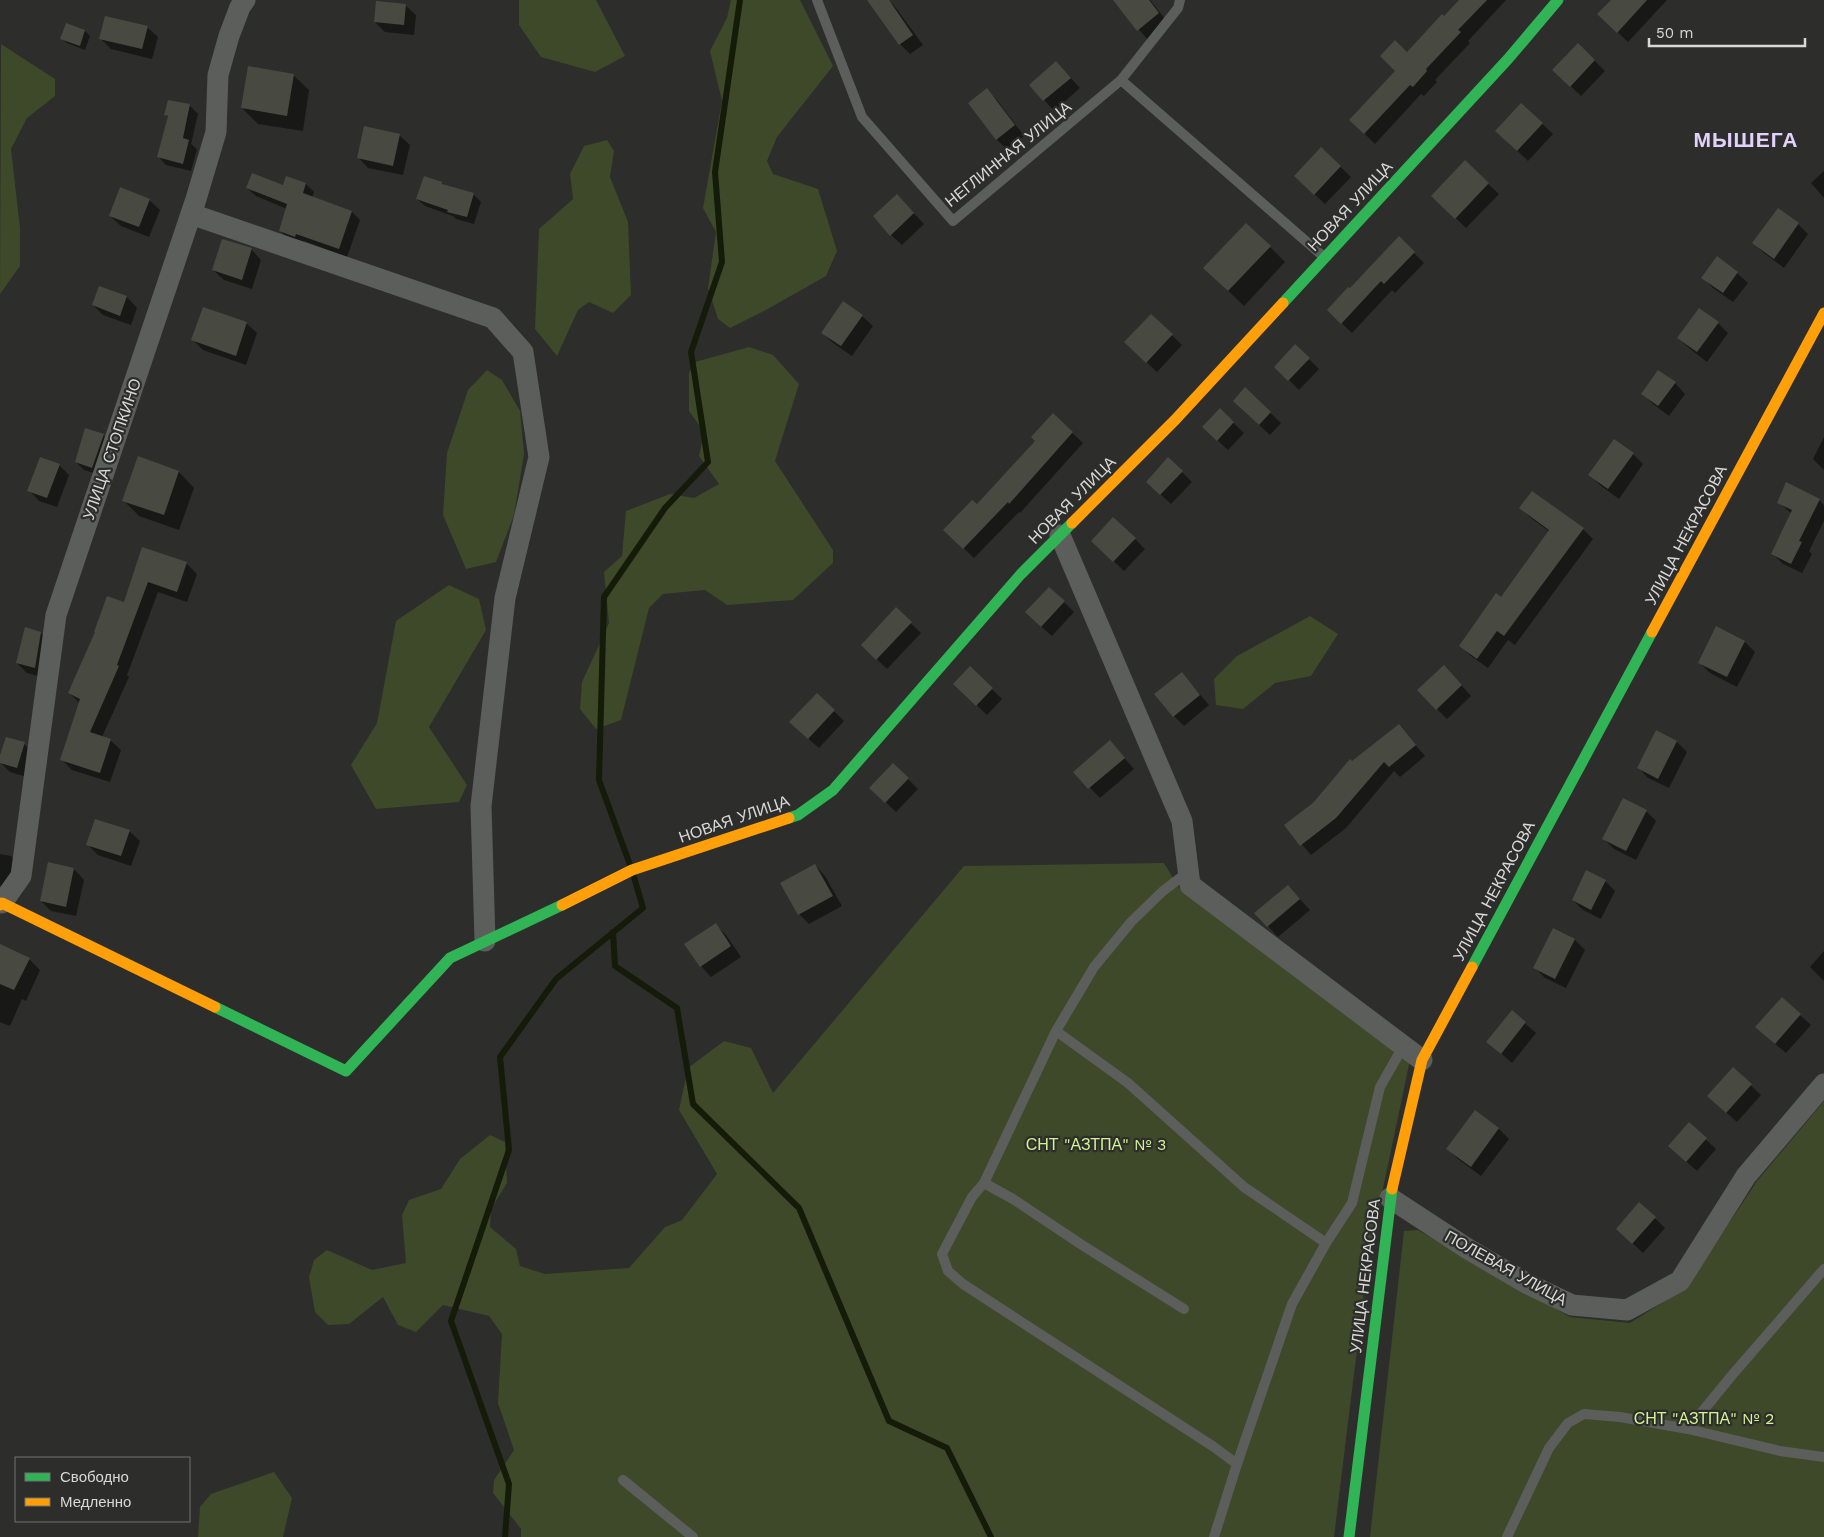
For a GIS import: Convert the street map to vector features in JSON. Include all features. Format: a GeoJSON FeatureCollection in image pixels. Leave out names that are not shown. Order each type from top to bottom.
{"type":"FeatureCollection","features":[{"type":"Feature","properties":{"kind":"street","name":"УЛИЦА СТОПКИНО"},"geometry":{"type":"LineString","coordinates":[[1,904],[21,876],[56,615],[191,214],[216,132],[218,75],[229,36],[240,7],[245,0]]}},
{"type":"Feature","properties":{"kind":"street","name":"НОВАЯ УЛИЦА"},"geometry":{"type":"LineString","coordinates":[[1,904],[346,1071],[450,958],[632,870],[798,815],[833,790],[1021,574],[1175,420],[1508,59],[1558,0]]}},
{"type":"Feature","properties":{"kind":"street"},"geometry":{"type":"LineString","coordinates":[[191,214],[492,318],[522,352],[539,457],[505,598],[481,806],[485,941]]}},
{"type":"Feature","properties":{"kind":"street","name":"УЛИЦА НЕКРАСОВА"},"geometry":{"type":"LineString","coordinates":[[1349,1537],[1390,1198],[1422,1060],[1824,313]]}},
{"type":"Feature","properties":{"kind":"street"},"geometry":{"type":"LineString","coordinates":[[1060,535],[1182,821],[1190,885],[1422,1060]]}},
{"type":"Feature","properties":{"kind":"street","name":"ПОЛЕВАЯ УЛИЦА"},"geometry":{"type":"LineString","coordinates":[[1390,1198],[1476,1254],[1526,1283],[1572,1305],[1626,1310],[1680,1281],[1746,1176],[1824,1084]]}},
{"type":"Feature","properties":{"kind":"lane","name":"НЕГЛИННАЯ УЛИЦА"},"geometry":{"type":"LineString","coordinates":[[818,0],[862,117],[953,221],[1122,80],[1178,8],[1180,0]]}},
{"type":"Feature","properties":{"kind":"lane"},"geometry":{"type":"LineString","coordinates":[[1122,80],[1325,258]]}},
{"type":"Feature","properties":{"kind":"lane"},"geometry":{"type":"LineString","coordinates":[[1188,872],[1163,891],[1131,922],[1094,967],[1056,1031],[984,1183],[972,1198],[942,1254],[948,1271],[963,1284],[1214,1447],[1237,1464]]}},
{"type":"Feature","properties":{"kind":"lane"},"geometry":{"type":"LineString","coordinates":[[1056,1031],[1128,1083],[1244,1187],[1326,1243]]}},
{"type":"Feature","properties":{"kind":"lane"},"geometry":{"type":"LineString","coordinates":[[1214,1537],[1292,1304],[1326,1243],[1352,1203],[1380,1087],[1404,1045]]}},
{"type":"Feature","properties":{"kind":"lane"},"geometry":{"type":"LineString","coordinates":[[984,1183],[1013,1199],[1184,1309]]}},
{"type":"Feature","properties":{"kind":"lane"},"geometry":{"type":"LineString","coordinates":[[1688,1429],[1733,1374],[1824,1270]]}},
{"type":"Feature","properties":{"kind":"lane"},"geometry":{"type":"LineString","coordinates":[[1507,1537],[1549,1448],[1568,1423],[1584,1414],[1688,1429],[1780,1451],[1824,1457]]}},
{"type":"Feature","properties":{"kind":"lane"},"geometry":{"type":"LineString","coordinates":[[623,1480],[694,1537]]}},
{"type":"Feature","properties":{"kind":"green space"},"geometry":{"type":"Polygon","coordinates":[[[519,0],[596,0],[625,56],[595,72],[541,57],[519,25],[519,0]]]}},
{"type":"Feature","properties":{"kind":"green space"},"geometry":{"type":"Polygon","coordinates":[[[731,0],[800,0],[833,66],[777,137],[767,161],[773,174],[818,189],[837,251],[826,276],[730,328],[718,319],[708,288],[716,232],[703,208],[722,101],[710,51],[727,18],[731,0]]]}},
{"type":"Feature","properties":{"kind":"green space"},"geometry":{"type":"Polygon","coordinates":[[[1,44],[55,79],[55,96],[27,118],[11,149],[20,228],[20,266],[0,294],[1,44]]]}},
{"type":"Feature","properties":{"kind":"green space"},"geometry":{"type":"Polygon","coordinates":[[[607,140],[614,151],[610,177],[628,222],[631,295],[613,313],[589,302],[578,310],[557,356],[535,329],[539,229],[573,199],[570,174],[584,146],[607,140]]]}},
{"type":"Feature","properties":{"kind":"green space"},"geometry":{"type":"Polygon","coordinates":[[[749,347],[773,355],[799,384],[775,461],[833,550],[833,563],[793,600],[727,605],[705,590],[663,594],[649,608],[621,720],[596,729],[580,709],[582,682],[609,623],[604,572],[622,556],[626,511],[670,494],[694,498],[719,484],[699,456],[704,432],[689,411],[689,373],[695,362],[749,347]]]}},
{"type":"Feature","properties":{"kind":"green space"},"geometry":{"type":"Polygon","coordinates":[[[487,370],[502,380],[520,411],[524,454],[514,515],[496,562],[466,569],[443,515],[447,453],[468,390],[487,370]]]}},
{"type":"Feature","properties":{"kind":"green space"},"geometry":{"type":"Polygon","coordinates":[[[449,585],[479,599],[486,630],[429,727],[467,785],[459,802],[376,809],[351,765],[377,723],[396,621],[449,585]]]}},
{"type":"Feature","properties":{"kind":"green space"},"geometry":{"type":"Polygon","coordinates":[[[1310,616],[1338,634],[1311,676],[1275,683],[1243,709],[1216,705],[1214,679],[1237,656],[1310,616]]]}},
{"type":"Feature","properties":{"kind":"green space","name":"СНТ \"АЗТПА\" № 3"},"geometry":{"type":"Polygon","coordinates":[[[1164,863],[1179,888],[1410,1060],[1368,1260],[1334,1537],[521,1537],[521,1529],[493,1493],[494,1480],[514,1450],[498,1403],[502,1334],[489,1316],[443,1305],[416,1332],[398,1325],[383,1297],[349,1324],[328,1325],[315,1312],[309,1277],[314,1260],[327,1250],[372,1270],[406,1263],[402,1215],[409,1200],[441,1189],[460,1159],[490,1135],[505,1142],[507,1183],[491,1209],[490,1227],[516,1249],[520,1266],[545,1274],[629,1268],[665,1227],[682,1220],[717,1174],[679,1110],[688,1068],[724,1041],[751,1048],[773,1093],[964,866],[1164,863]]]}},
{"type":"Feature","properties":{"kind":"green space","name":"СНТ \"АЗТПА\" № 2"},"geometry":{"type":"Polygon","coordinates":[[[1824,1101],[1824,1537],[1370,1537],[1404,1231],[1418,1230],[1570,1317],[1630,1323],[1686,1288],[1757,1181],[1824,1101]]]}},
{"type":"Feature","properties":{"kind":"green space"},"geometry":{"type":"Polygon","coordinates":[[[274,1472],[292,1498],[283,1537],[198,1537],[200,1507],[211,1494],[274,1472]]]}},
{"type":"Feature","properties":{"kind":"building"},"geometry":{"type":"Polygon","coordinates":[[[867,0],[889,0],[913,35],[899,45],[867,0]]]}},
{"type":"Feature","properties":{"kind":"building"},"geometry":{"type":"Polygon","coordinates":[[[1113,0],[1149,0],[1159,13],[1137,31],[1113,0]]]}},
{"type":"Feature","properties":{"kind":"building"},"geometry":{"type":"Polygon","coordinates":[[[1459,0],[1487,0],[1458,30],[1461,32],[1426,69],[1427,71],[1413,87],[1410,85],[1364,134],[1349,120],[1395,71],[1380,56],[1395,40],[1407,52],[1442,14],[1444,16],[1459,0]]]}},
{"type":"Feature","properties":{"kind":"building"},"geometry":{"type":"Polygon","coordinates":[[[1611,0],[1647,0],[1617,33],[1597,14],[1611,0]]]}},
{"type":"Feature","properties":{"kind":"building"},"geometry":{"type":"Polygon","coordinates":[[[376,1],[406,4],[404,25],[374,22],[376,1]]]}},
{"type":"Feature","properties":{"kind":"building"},"geometry":{"type":"Polygon","coordinates":[[[105,16],[148,26],[142,49],[99,39],[105,16]]]}},
{"type":"Feature","properties":{"kind":"building"},"geometry":{"type":"Polygon","coordinates":[[[66,23],[85,30],[80,46],[60,39],[66,23]]]}},
{"type":"Feature","properties":{"kind":"building"},"geometry":{"type":"Polygon","coordinates":[[[1578,43],[1595,60],[1570,87],[1552,70],[1578,43]]]}},
{"type":"Feature","properties":{"kind":"building"},"geometry":{"type":"Polygon","coordinates":[[[1056,61],[1071,78],[1043,101],[1029,85],[1056,61]]]}},
{"type":"Feature","properties":{"kind":"building"},"geometry":{"type":"Polygon","coordinates":[[[248,66],[294,74],[287,116],[241,108],[248,66]]]}},
{"type":"Feature","properties":{"kind":"building"},"geometry":{"type":"Polygon","coordinates":[[[987,88],[1015,125],[996,140],[968,103],[987,88]]]}},
{"type":"Feature","properties":{"kind":"building"},"geometry":{"type":"Polygon","coordinates":[[[168,100],[190,104],[183,138],[189,140],[183,164],[157,157],[168,116],[164,115],[168,100]]]}},
{"type":"Feature","properties":{"kind":"building"},"geometry":{"type":"Polygon","coordinates":[[[1521,103],[1543,123],[1517,151],[1495,131],[1521,103]]]}},
{"type":"Feature","properties":{"kind":"building"},"geometry":{"type":"Polygon","coordinates":[[[364,126],[400,134],[393,166],[357,158],[364,126]]]}},
{"type":"Feature","properties":{"kind":"building"},"geometry":{"type":"Polygon","coordinates":[[[1321,147],[1341,166],[1314,195],[1294,176],[1321,147]]]}},
{"type":"Feature","properties":{"kind":"building"},"geometry":{"type":"Polygon","coordinates":[[[1465,160],[1489,183],[1455,219],[1431,196],[1465,160]]]}},
{"type":"Feature","properties":{"kind":"building"},"geometry":{"type":"Polygon","coordinates":[[[252,173],[283,185],[286,176],[306,183],[303,193],[352,211],[339,249],[296,234],[295,237],[279,231],[287,204],[246,188],[252,173]]]}},
{"type":"Feature","properties":{"kind":"building"},"geometry":{"type":"Polygon","coordinates":[[[424,176],[442,182],[442,184],[474,193],[467,217],[447,212],[448,210],[416,199],[424,176]]]}},
{"type":"Feature","properties":{"kind":"building"},"geometry":{"type":"Polygon","coordinates":[[[120,187],[150,199],[139,227],[109,216],[120,187]]]}},
{"type":"Feature","properties":{"kind":"building"},"geometry":{"type":"Polygon","coordinates":[[[897,194],[914,213],[890,236],[873,216],[897,194]]]}},
{"type":"Feature","properties":{"kind":"building"},"geometry":{"type":"Polygon","coordinates":[[[1778,208],[1799,223],[1774,259],[1752,243],[1778,208]]]}},
{"type":"Feature","properties":{"kind":"building"},"geometry":{"type":"Polygon","coordinates":[[[1246,223],[1271,246],[1228,291],[1203,268],[1246,223]]]}},
{"type":"Feature","properties":{"kind":"building"},"geometry":{"type":"Polygon","coordinates":[[[1399,236],[1415,252],[1384,284],[1381,281],[1341,324],[1327,310],[1399,236]]]}},
{"type":"Feature","properties":{"kind":"building"},"geometry":{"type":"Polygon","coordinates":[[[222,239],[252,248],[242,280],[212,270],[222,239]]]}},
{"type":"Feature","properties":{"kind":"building"},"geometry":{"type":"Polygon","coordinates":[[[1717,256],[1738,272],[1723,293],[1701,278],[1717,256]]]}},
{"type":"Feature","properties":{"kind":"building"},"geometry":{"type":"Polygon","coordinates":[[[99,286],[127,296],[120,316],[92,305],[99,286]]]}},
{"type":"Feature","properties":{"kind":"building"},"geometry":{"type":"Polygon","coordinates":[[[843,301],[863,315],[841,346],[821,333],[843,301]]]}},
{"type":"Feature","properties":{"kind":"building"},"geometry":{"type":"Polygon","coordinates":[[[203,307],[247,322],[236,356],[191,340],[203,307]]]}},
{"type":"Feature","properties":{"kind":"building"},"geometry":{"type":"Polygon","coordinates":[[[1699,308],[1719,322],[1697,352],[1677,338],[1699,308]]]}},
{"type":"Feature","properties":{"kind":"building"},"geometry":{"type":"Polygon","coordinates":[[[1151,314],[1173,334],[1146,363],[1124,342],[1151,314]]]}},
{"type":"Feature","properties":{"kind":"building"},"geometry":{"type":"Polygon","coordinates":[[[1295,344],[1310,358],[1288,381],[1274,367],[1295,344]]]}},
{"type":"Feature","properties":{"kind":"building"},"geometry":{"type":"Polygon","coordinates":[[[1658,370],[1676,382],[1658,406],[1641,394],[1658,370]]]}},
{"type":"Feature","properties":{"kind":"building"},"geometry":{"type":"Polygon","coordinates":[[[1245,387],[1271,412],[1259,425],[1233,401],[1245,387]]]}},
{"type":"Feature","properties":{"kind":"building"},"geometry":{"type":"Polygon","coordinates":[[[1220,408],[1234,422],[1217,441],[1202,427],[1220,408]]]}},
{"type":"Feature","properties":{"kind":"building"},"geometry":{"type":"Polygon","coordinates":[[[1053,413],[1073,432],[1009,504],[1008,502],[963,549],[943,530],[972,500],[977,504],[1035,441],[1031,437],[1053,413]]]}},
{"type":"Feature","properties":{"kind":"building"},"geometry":{"type":"Polygon","coordinates":[[[85,428],[104,434],[92,468],[75,462],[85,428]]]}},
{"type":"Feature","properties":{"kind":"building"},"geometry":{"type":"Polygon","coordinates":[[[1614,439],[1634,453],[1608,489],[1588,475],[1614,439]]]}},
{"type":"Feature","properties":{"kind":"building"},"geometry":{"type":"Polygon","coordinates":[[[138,456],[179,471],[164,515],[122,501],[138,456]]]}},
{"type":"Feature","properties":{"kind":"building"},"geometry":{"type":"Polygon","coordinates":[[[40,457],[60,464],[47,498],[27,491],[40,457]]]}},
{"type":"Feature","properties":{"kind":"building"},"geometry":{"type":"Polygon","coordinates":[[[1168,457],[1183,471],[1160,495],[1146,482],[1168,457]]]}},
{"type":"Feature","properties":{"kind":"building"},"geometry":{"type":"Polygon","coordinates":[[[1786,482],[1820,499],[1799,541],[1802,542],[1791,564],[1771,554],[1792,510],[1777,503],[1786,482]]]}},
{"type":"Feature","properties":{"kind":"building"},"geometry":{"type":"Polygon","coordinates":[[[1532,491],[1584,528],[1504,636],[1497,631],[1477,659],[1459,646],[1496,593],[1501,597],[1549,530],[1519,508],[1532,491]]]}},
{"type":"Feature","properties":{"kind":"building"},"geometry":{"type":"Polygon","coordinates":[[[1113,517],[1136,538],[1113,562],[1091,541],[1113,517]]]}},
{"type":"Feature","properties":{"kind":"building"},"geometry":{"type":"Polygon","coordinates":[[[142,547],[187,562],[177,592],[148,582],[117,665],[119,666],[90,732],[111,739],[100,773],[60,760],[80,699],[68,693],[95,632],[107,596],[124,602],[142,547]]]}},
{"type":"Feature","properties":{"kind":"building"},"geometry":{"type":"Polygon","coordinates":[[[1049,587],[1065,601],[1041,627],[1025,612],[1049,587]]]}},
{"type":"Feature","properties":{"kind":"building"},"geometry":{"type":"Polygon","coordinates":[[[896,607],[912,622],[876,660],[861,645],[896,607]]]}},
{"type":"Feature","properties":{"kind":"building"},"geometry":{"type":"Polygon","coordinates":[[[1716,626],[1745,641],[1727,677],[1698,663],[1716,626]]]}},
{"type":"Feature","properties":{"kind":"building"},"geometry":{"type":"Polygon","coordinates":[[[25,627],[41,632],[35,668],[16,663],[25,627]]]}},
{"type":"Feature","properties":{"kind":"building"},"geometry":{"type":"Polygon","coordinates":[[[1444,665],[1462,685],[1436,710],[1417,690],[1444,665]]]}},
{"type":"Feature","properties":{"kind":"building"},"geometry":{"type":"Polygon","coordinates":[[[970,666],[993,688],[976,706],[953,684],[970,666]]]}},
{"type":"Feature","properties":{"kind":"building"},"geometry":{"type":"Polygon","coordinates":[[[1182,672],[1200,695],[1173,717],[1154,694],[1182,672]]]}},
{"type":"Feature","properties":{"kind":"building"},"geometry":{"type":"Polygon","coordinates":[[[817,693],[835,710],[808,739],[789,722],[817,693]]]}},
{"type":"Feature","properties":{"kind":"building"},"geometry":{"type":"Polygon","coordinates":[[[1399,724],[1416,745],[1389,767],[1384,762],[1336,818],[1300,846],[1284,825],[1313,803],[1350,759],[1352,761],[1399,724]]]}},
{"type":"Feature","properties":{"kind":"building"},"geometry":{"type":"Polygon","coordinates":[[[1656,730],[1677,741],[1658,779],[1637,768],[1656,730]]]}},
{"type":"Feature","properties":{"kind":"building"},"geometry":{"type":"Polygon","coordinates":[[[6,737],[25,742],[17,768],[0,763],[0,755],[6,737]]]}},
{"type":"Feature","properties":{"kind":"building"},"geometry":{"type":"Polygon","coordinates":[[[1110,740],[1125,758],[1088,789],[1073,772],[1110,740]]]}},
{"type":"Feature","properties":{"kind":"building"},"geometry":{"type":"Polygon","coordinates":[[[893,763],[909,778],[885,803],[869,788],[893,763]]]}},
{"type":"Feature","properties":{"kind":"building"},"geometry":{"type":"Polygon","coordinates":[[[1623,798],[1647,810],[1626,851],[1602,839],[1623,798]]]}},
{"type":"Feature","properties":{"kind":"building"},"geometry":{"type":"Polygon","coordinates":[[[95,819],[130,830],[121,856],[86,845],[95,819]]]}},
{"type":"Feature","properties":{"kind":"building"},"geometry":{"type":"Polygon","coordinates":[[[48,862],[74,868],[66,907],[40,901],[48,862]]]}},
{"type":"Feature","properties":{"kind":"building"},"geometry":{"type":"Polygon","coordinates":[[[815,864],[833,896],[798,915],[780,883],[815,864]]]}},
{"type":"Feature","properties":{"kind":"building"},"geometry":{"type":"Polygon","coordinates":[[[1586,870],[1606,880],[1591,910],[1572,900],[1586,870]]]}},
{"type":"Feature","properties":{"kind":"building"},"geometry":{"type":"Polygon","coordinates":[[[1288,885],[1300,899],[1267,927],[1254,913],[1288,885]]]}},
{"type":"Feature","properties":{"kind":"building"},"geometry":{"type":"Polygon","coordinates":[[[716,923],[731,946],[700,967],[684,944],[716,923]]]}},
{"type":"Feature","properties":{"kind":"building"},"geometry":{"type":"Polygon","coordinates":[[[1553,928],[1575,939],[1555,979],[1533,968],[1553,928]]]}},
{"type":"Feature","properties":{"kind":"building"},"geometry":{"type":"Polygon","coordinates":[[[0,944],[30,958],[14,990],[0,984],[0,944]]]}},
{"type":"Feature","properties":{"kind":"building"},"geometry":{"type":"Polygon","coordinates":[[[1782,997],[1801,1014],[1775,1044],[1755,1027],[1782,997]]]}},
{"type":"Feature","properties":{"kind":"building"},"geometry":{"type":"Polygon","coordinates":[[[1512,1010],[1526,1022],[1501,1054],[1486,1042],[1512,1010]]]}},
{"type":"Feature","properties":{"kind":"building"},"geometry":{"type":"Polygon","coordinates":[[[1733,1067],[1752,1084],[1726,1113],[1707,1096],[1733,1067]]]}},
{"type":"Feature","properties":{"kind":"building"},"geometry":{"type":"Polygon","coordinates":[[[1475,1110],[1499,1128],[1471,1167],[1446,1149],[1475,1110]]]}},
{"type":"Feature","properties":{"kind":"building"},"geometry":{"type":"Polygon","coordinates":[[[1689,1122],[1707,1138],[1686,1162],[1668,1146],[1689,1122]]]}},
{"type":"Feature","properties":{"kind":"building"},"geometry":{"type":"Polygon","coordinates":[[[1639,1202],[1656,1217],[1632,1244],[1616,1229],[1639,1202]]]}},
{"type":"Feature","properties":{"kind":"waterway"},"geometry":{"type":"LineString","coordinates":[[630,865],[599,780],[604,597],[665,508],[708,462],[691,352],[722,262],[715,172],[740,0]]}},
{"type":"Feature","properties":{"kind":"waterway"},"geometry":{"type":"LineString","coordinates":[[505,1537],[509,1484],[451,1321],[509,1150],[500,1057],[556,979],[643,908],[634,877]]}},
{"type":"Feature","properties":{"kind":"waterway"},"geometry":{"type":"LineString","coordinates":[[613,932],[615,966],[677,1008],[693,1104],[799,1208],[889,1421],[947,1448],[991,1537]]}},
{"type":"Feature","properties":{"kind":"traffic: fast"},"geometry":{"type":"LineString","coordinates":[[1283,303],[1508,59],[1558,0]]}},
{"type":"Feature","properties":{"kind":"traffic: fast"},"geometry":{"type":"LineString","coordinates":[[789,818],[798,815],[833,790],[1021,574],[1072,523]]}},
{"type":"Feature","properties":{"kind":"traffic: fast"},"geometry":{"type":"LineString","coordinates":[[1472,967],[1652,632]]}},
{"type":"Feature","properties":{"kind":"traffic: fast"},"geometry":{"type":"LineString","coordinates":[[215,1007],[346,1071],[450,958],[562,905]]}},
{"type":"Feature","properties":{"kind":"traffic: fast"},"geometry":{"type":"LineString","coordinates":[[1349,1537],[1392,1189]]}},
{"type":"Feature","properties":{"kind":"traffic: slow"},"geometry":{"type":"LineString","coordinates":[[1072,523],[1175,420],[1283,303]]}},
{"type":"Feature","properties":{"kind":"traffic: slow"},"geometry":{"type":"LineString","coordinates":[[1652,632],[1824,313]]}},
{"type":"Feature","properties":{"kind":"traffic: slow"},"geometry":{"type":"LineString","coordinates":[[562,905],[632,870],[789,818]]}},
{"type":"Feature","properties":{"kind":"traffic: slow"},"geometry":{"type":"LineString","coordinates":[[0,905],[2,903],[215,1007]]}},
{"type":"Feature","properties":{"kind":"traffic: slow"},"geometry":{"type":"LineString","coordinates":[[1392,1189],[1422,1060],[1472,967]]}},
{"type":"Feature","properties":{"kind":"district","name":"МЫШЕГА"},"geometry":{"type":"Point","coordinates":[1746,139]}}]}
